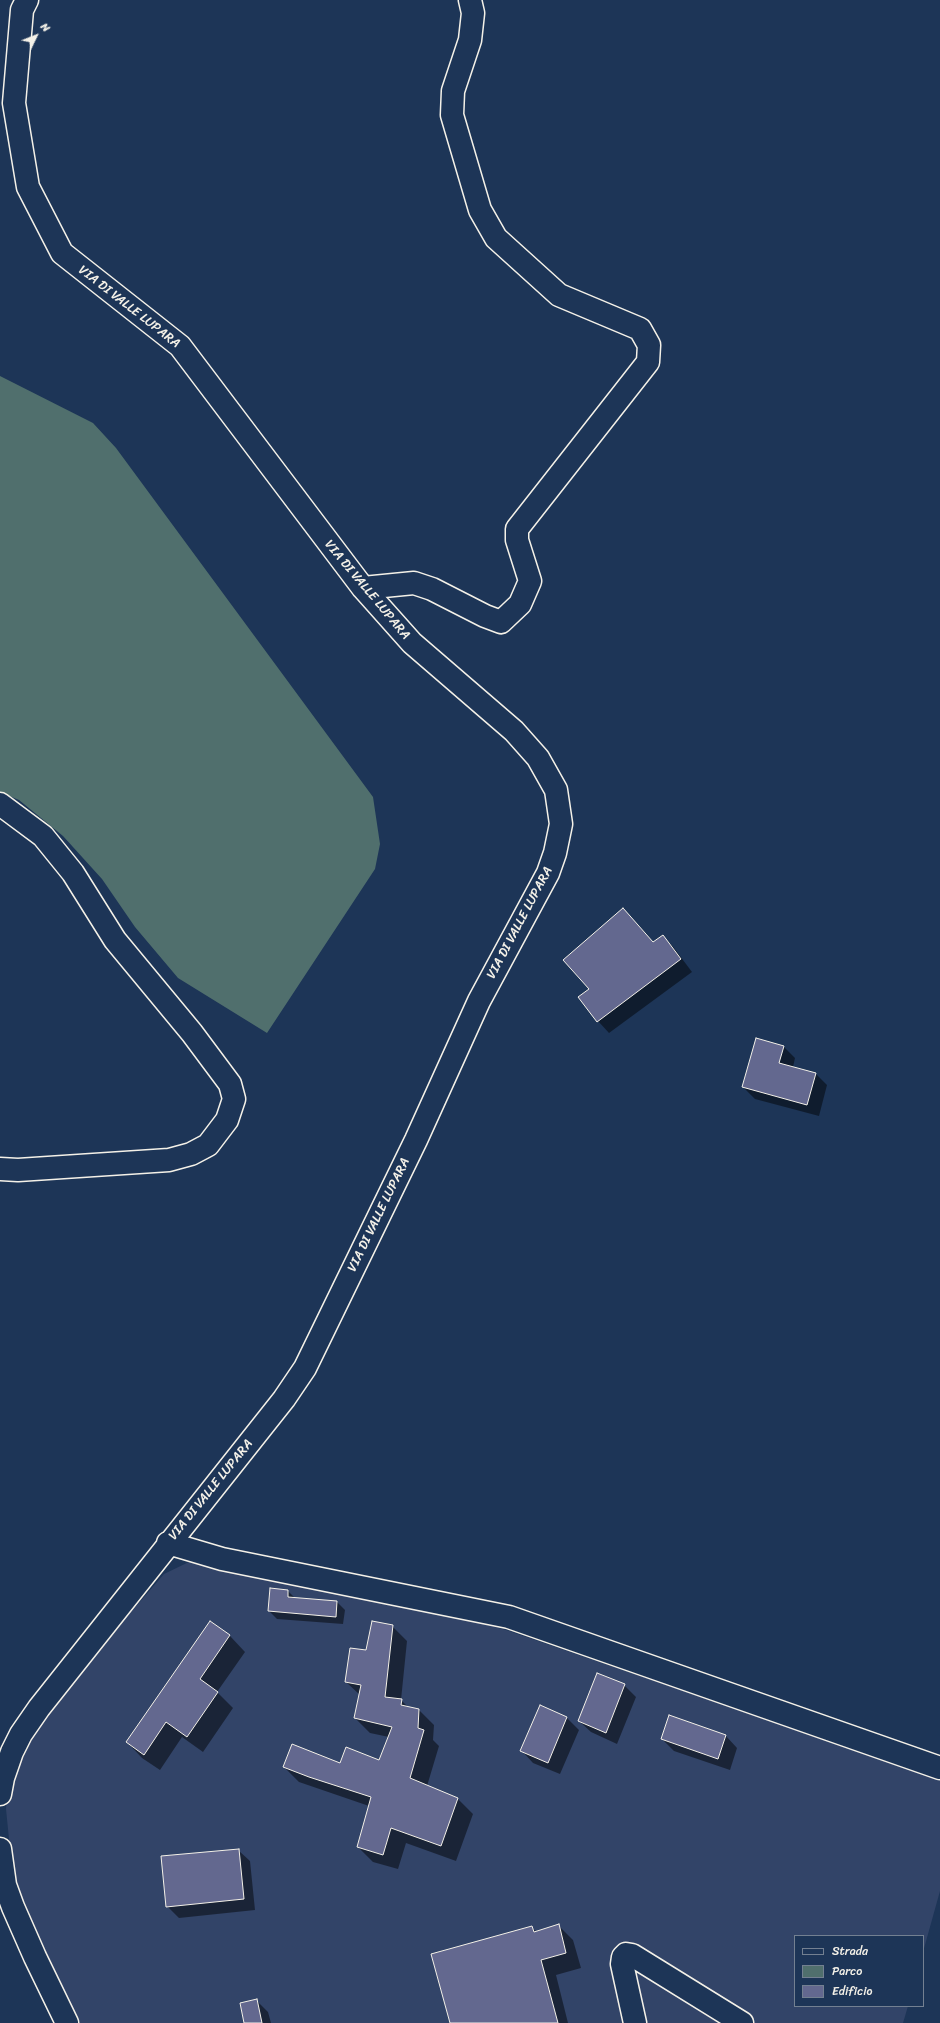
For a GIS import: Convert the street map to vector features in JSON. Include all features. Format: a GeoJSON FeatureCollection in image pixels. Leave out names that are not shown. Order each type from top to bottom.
{"type":"FeatureCollection","features":[{"type":"Feature","properties":{"kind":"street","name":"VIA DI VALLE LUPARA"},"geometry":{"type":"LineString","coordinates":[[0,1794],[3,1778],[12,1752],[21,1734],[39,1708],[284,1399],[311,1358],[416,1140],[480,1001],[543,883],[555,853],[561,824],[559,803],[550,777],[538,758],[514,731],[412,643],[363,588],[180,346],[62,253],[28,187],[14,103],[22,10],[27,0]]}},
{"type":"Feature","properties":{"kind":"street"},"geometry":{"type":"LineString","coordinates":[[363,588],[414,583],[432,589],[485,616],[501,622],[520,604],[530,582],[517,540],[517,529],[648,362],[648,346],[640,329],[559,296],[496,238],[480,210],[452,115],[453,91],[470,40],[472,13],[470,0]]}},
{"type":"Feature","properties":{"kind":"street"},"geometry":{"type":"LineString","coordinates":[[0,804],[43,836],[73,874],[115,940],[192,1034],[230,1084],[234,1099],[227,1120],[208,1145],[191,1154],[169,1160],[18,1170],[0,1169]]}},
{"type":"Feature","properties":{"kind":"street"},"geometry":{"type":"LineString","coordinates":[[168,1544],[222,1559],[509,1617],[940,1768]]}},
{"type":"Feature","properties":{"kind":"street"},"geometry":{"type":"LineString","coordinates":[[0,1849],[6,1885],[13,1908],[35,1957],[68,2023]]}},
{"type":"Feature","properties":{"kind":"street"},"geometry":{"type":"LineString","coordinates":[[635,2023],[622,1964],[622,1957],[626,1954],[632,1955],[742,2023]]}},
{"type":"Feature","properties":{"kind":"shaded area"},"geometry":{"type":"Polygon","coordinates":[[[191,1561],[376,1596],[506,1630],[940,1779],[940,1891],[924,1948],[924,1935],[794,1935],[794,2007],[908,2007],[903,2023],[77,2023],[28,1925],[12,1869],[6,1809],[8,1789],[38,1727],[112,1634],[164,1574],[191,1561]]]}},
{"type":"Feature","properties":{"kind":"green space"},"geometry":{"type":"Polygon","coordinates":[[[0,376],[93,423],[116,448],[373,797],[380,844],[375,869],[267,1033],[178,978],[135,927],[102,879],[63,836],[19,800],[0,792],[0,376]]]}},
{"type":"Feature","properties":{"kind":"building"},"geometry":{"type":"Polygon","coordinates":[[[623,908],[653,942],[663,935],[681,959],[597,1022],[578,997],[589,989],[563,960],[623,908]]]}},
{"type":"Feature","properties":{"kind":"building"},"geometry":{"type":"Polygon","coordinates":[[[756,1038],[784,1046],[779,1063],[816,1073],[807,1105],[742,1087],[756,1038]]]}},
{"type":"Feature","properties":{"kind":"building"},"geometry":{"type":"Polygon","coordinates":[[[270,1588],[288,1590],[288,1597],[337,1601],[336,1617],[268,1611],[270,1588]]]}},
{"type":"Feature","properties":{"kind":"building"},"geometry":{"type":"Polygon","coordinates":[[[210,1621],[230,1635],[200,1679],[218,1692],[187,1737],[166,1722],[144,1755],[126,1742],[210,1621]]]}},
{"type":"Feature","properties":{"kind":"building"},"geometry":{"type":"Polygon","coordinates":[[[372,1621],[393,1625],[385,1697],[402,1699],[401,1705],[419,1709],[418,1728],[424,1730],[410,1778],[458,1798],[441,1846],[391,1828],[383,1855],[357,1847],[371,1797],[283,1767],[292,1744],[340,1763],[346,1747],[379,1760],[392,1727],[354,1718],[361,1685],[345,1682],[350,1648],[366,1650],[372,1621]]]}},
{"type":"Feature","properties":{"kind":"building"},"geometry":{"type":"Polygon","coordinates":[[[597,1673],[625,1684],[606,1733],[578,1721],[597,1673]]]}},
{"type":"Feature","properties":{"kind":"building"},"geometry":{"type":"Polygon","coordinates":[[[540,1705],[567,1717],[548,1763],[520,1751],[540,1705]]]}},
{"type":"Feature","properties":{"kind":"building"},"geometry":{"type":"Polygon","coordinates":[[[669,1715],[726,1735],[718,1759],[661,1739],[669,1715]]]}},
{"type":"Feature","properties":{"kind":"building"},"geometry":{"type":"Polygon","coordinates":[[[239,1849],[244,1899],[166,1907],[161,1856],[239,1849]]]}},
{"type":"Feature","properties":{"kind":"building"},"geometry":{"type":"Polygon","coordinates":[[[559,1924],[566,1953],[541,1960],[558,2023],[450,2023],[431,1954],[532,1926],[534,1932],[559,1924]]]}},
{"type":"Feature","properties":{"kind":"building"},"geometry":{"type":"Polygon","coordinates":[[[257,1999],[262,2023],[244,2023],[240,2003],[257,1999]]]}}]}
